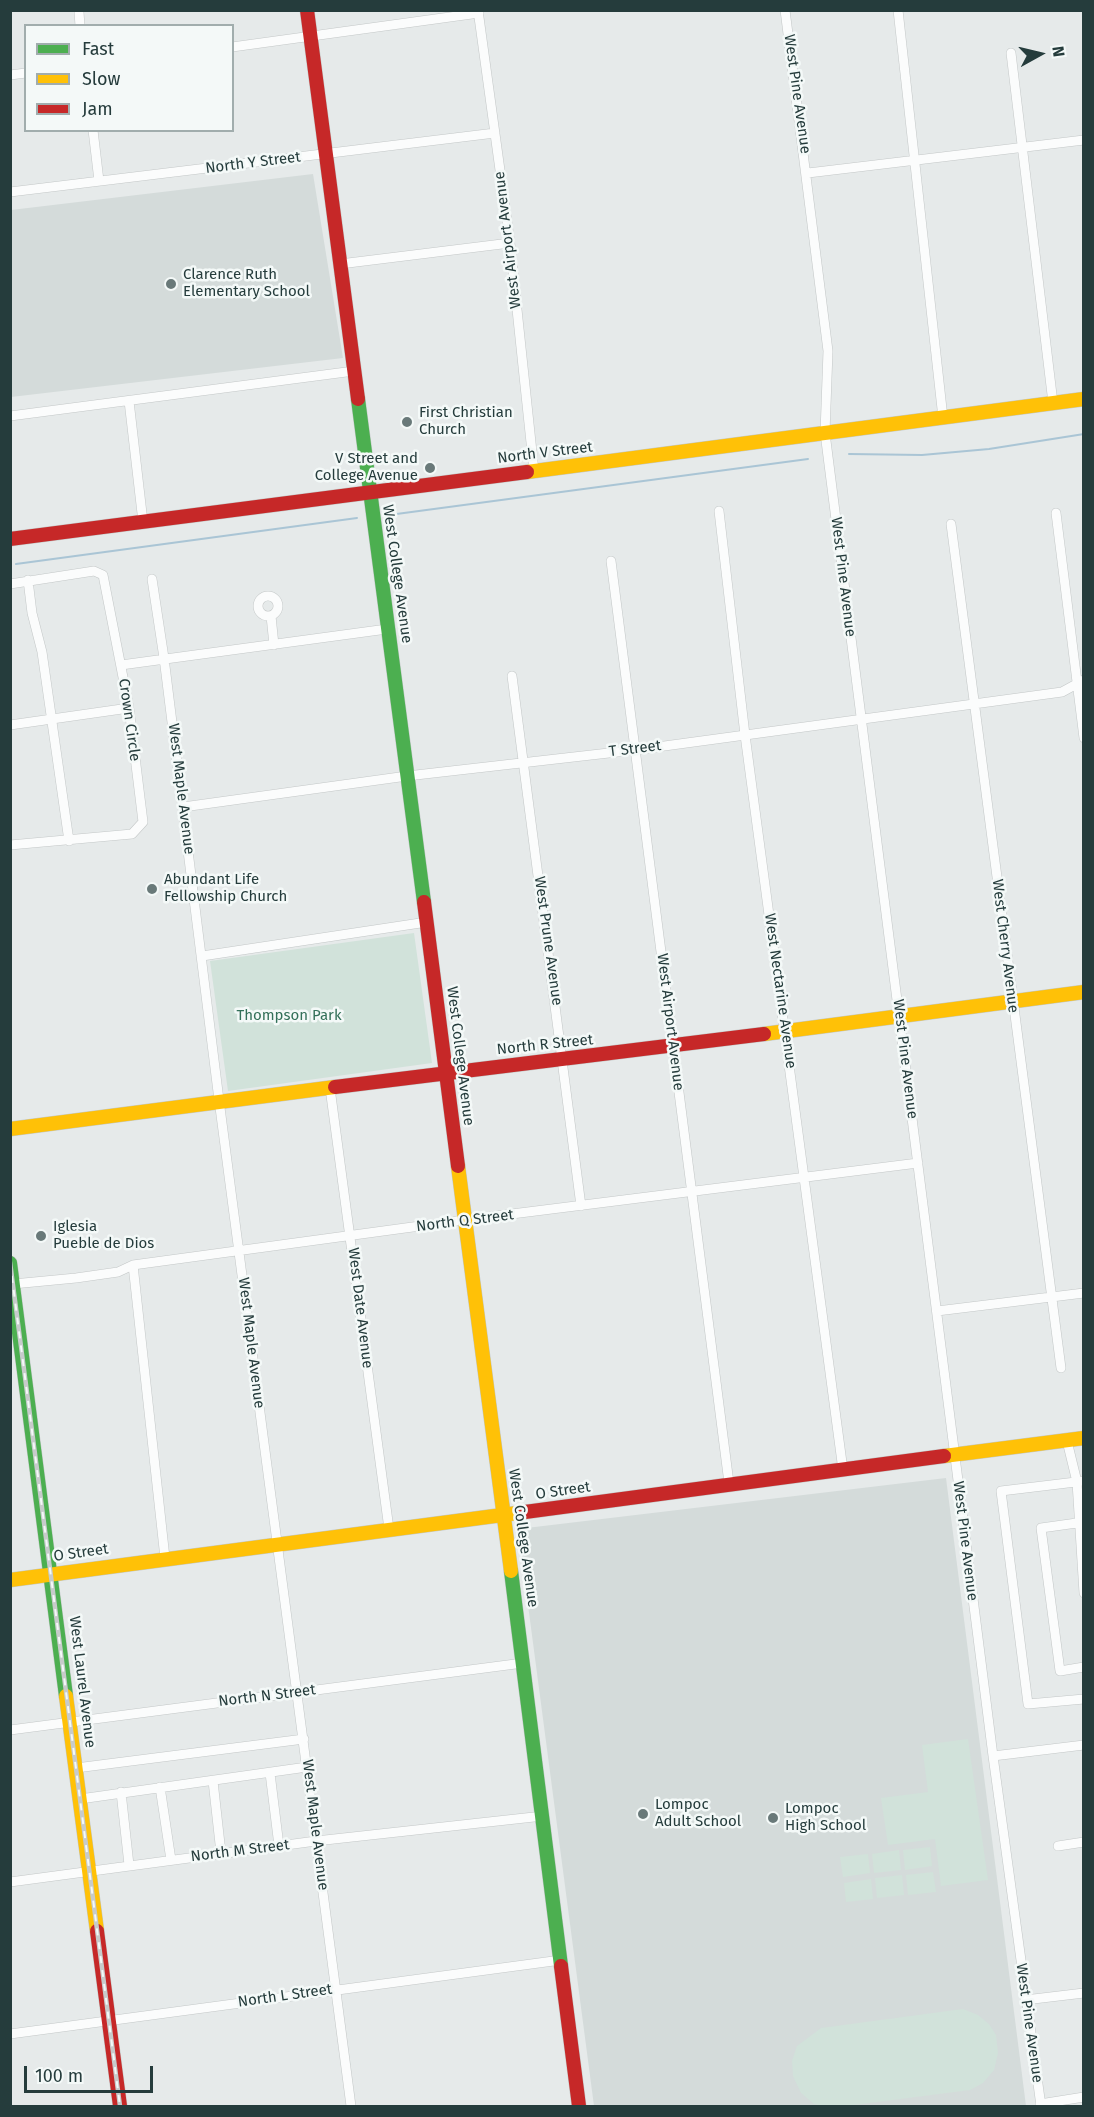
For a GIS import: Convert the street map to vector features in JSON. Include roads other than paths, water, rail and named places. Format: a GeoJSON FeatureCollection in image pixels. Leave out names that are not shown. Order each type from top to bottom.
{"type":"FeatureCollection","features":[{"type":"Feature","properties":{"kind":"street","name":"West College Avenue"},"geometry":{"type":"LineString","coordinates":[[307,10],[464,1220],[524,1663],[579,2106]]}},
{"type":"Feature","properties":{"kind":"street","name":"West Pine Avenue"},"geometry":{"type":"LineString","coordinates":[[785,10],[808,173],[828,351],[825,433],[954,1456],[1040,2105]]}},
{"type":"Feature","properties":{"kind":"street"},"geometry":{"type":"LineString","coordinates":[[898,10],[944,417]]}},
{"type":"Feature","properties":{"kind":"street"},"geometry":{"type":"LineString","coordinates":[[234,46],[479,12]]}},
{"type":"Feature","properties":{"kind":"street","name":"West Airport Avenue"},"geometry":{"type":"LineString","coordinates":[[479,12],[510,243],[534,471]]}},
{"type":"Feature","properties":{"kind":"street"},"geometry":{"type":"LineString","coordinates":[[1011,54],[1053,403]]}},
{"type":"Feature","properties":{"kind":"street"},"geometry":{"type":"LineString","coordinates":[[93,132],[99,181]]}},
{"type":"Feature","properties":{"kind":"street","name":"North Y Street"},"geometry":{"type":"LineString","coordinates":[[10,192],[495,133]]}},
{"type":"Feature","properties":{"kind":"street"},"geometry":{"type":"LineString","coordinates":[[808,173],[1083,140]]}},
{"type":"Feature","properties":{"kind":"street"},"geometry":{"type":"LineString","coordinates":[[340,264],[510,243]]}},
{"type":"Feature","properties":{"kind":"street"},"geometry":{"type":"LineString","coordinates":[[10,416],[354,370]]}},
{"type":"Feature","properties":{"kind":"street","name":"North V Street"},"geometry":{"type":"LineString","coordinates":[[10,539],[1083,399]]}},
{"type":"Feature","properties":{"kind":"street"},"geometry":{"type":"LineString","coordinates":[[129,401],[143,522]]}},
{"type":"Feature","properties":{"kind":"street","name":"West Nectarine Avenue"},"geometry":{"type":"LineString","coordinates":[[719,511],[745,735],[843,1470]]}},
{"type":"Feature","properties":{"kind":"street"},"geometry":{"type":"LineString","coordinates":[[1056,513],[1080,683],[1083,738]]}},
{"type":"Feature","properties":{"kind":"street","name":"West Cherry Avenue"},"geometry":{"type":"LineString","coordinates":[[951,524],[1061,1368]]}},
{"type":"Feature","properties":{"kind":"street","name":"West Airport Avenue"},"geometry":{"type":"LineString","coordinates":[[611,561],[729,1483]]}},
{"type":"Feature","properties":{"kind":"street","name":"Crown Circle"},"geometry":{"type":"LineString","coordinates":[[10,584],[94,571],[104,575],[129,708],[143,822],[132,834],[10,845]]}},
{"type":"Feature","properties":{"kind":"street","name":"West Maple Avenue"},"geometry":{"type":"LineString","coordinates":[[152,579],[351,2106]]}},
{"type":"Feature","properties":{"kind":"street"},"geometry":{"type":"LineString","coordinates":[[28,580],[52,721],[69,841]]}},
{"type":"Feature","properties":{"kind":"street"},"geometry":{"type":"LineString","coordinates":[[271,616],[274,645]]}},
{"type":"Feature","properties":{"kind":"street"},"geometry":{"type":"LineString","coordinates":[[121,665],[387,629]]}},
{"type":"Feature","properties":{"kind":"street","name":"West Prune Avenue"},"geometry":{"type":"LineString","coordinates":[[512,676],[581,1206]]}},
{"type":"Feature","properties":{"kind":"street","name":"T Street"},"geometry":{"type":"LineString","coordinates":[[183,807],[407,776],[635,750],[860,720],[1062,692],[1080,683]]}},
{"type":"Feature","properties":{"kind":"street"},"geometry":{"type":"LineString","coordinates":[[10,725],[52,721],[129,708]]}},
{"type":"Feature","properties":{"kind":"street"},"geometry":{"type":"LineString","coordinates":[[202,956],[427,922]]}},
{"type":"Feature","properties":{"kind":"street","name":"North R Street"},"geometry":{"type":"LineString","coordinates":[[10,1130],[219,1100],[446,1072],[563,1061],[1083,992]]}},
{"type":"Feature","properties":{"kind":"street","name":"West Date Avenue"},"geometry":{"type":"LineString","coordinates":[[330,1088],[389,1529]]}},
{"type":"Feature","properties":{"kind":"street","name":"North Q Street"},"geometry":{"type":"LineString","coordinates":[[13,1284],[118,1272],[133,1265],[464,1220],[918,1163]]}},
{"type":"Feature","properties":{"kind":"street","name":"West Laurel Avenue"},"geometry":{"type":"LineString","coordinates":[[10,1263],[120,2106]]}},
{"type":"Feature","properties":{"kind":"street"},"geometry":{"type":"LineString","coordinates":[[133,1265],[165,1558]]}},
{"type":"Feature","properties":{"kind":"street"},"geometry":{"type":"LineString","coordinates":[[937,1311],[1083,1293]]}},
{"type":"Feature","properties":{"kind":"street","name":"O Street"},"geometry":{"type":"LineString","coordinates":[[10,1580],[729,1483],[1083,1438]]}},
{"type":"Feature","properties":{"kind":"street"},"geometry":{"type":"LineString","coordinates":[[1067,1441],[1080,1481],[1083,1593]]}},
{"type":"Feature","properties":{"kind":"street"},"geometry":{"type":"LineString","coordinates":[[1080,1481],[1002,1491],[1028,1704],[1083,1699]]}},
{"type":"Feature","properties":{"kind":"street"},"geometry":{"type":"LineString","coordinates":[[1081,1522],[1041,1528],[1060,1671],[1083,1667]]}},
{"type":"Feature","properties":{"kind":"street","name":"North N Street"},"geometry":{"type":"LineString","coordinates":[[10,1730],[524,1663]]}},
{"type":"Feature","properties":{"kind":"street"},"geometry":{"type":"LineString","coordinates":[[76,1768],[304,1739]]}},
{"type":"Feature","properties":{"kind":"street"},"geometry":{"type":"LineString","coordinates":[[993,1756],[1083,1744]]}},
{"type":"Feature","properties":{"kind":"street"},"geometry":{"type":"LineString","coordinates":[[80,1799],[307,1767]]}},
{"type":"Feature","properties":{"kind":"street"},"geometry":{"type":"LineString","coordinates":[[270,1773],[279,1846]]}},
{"type":"Feature","properties":{"kind":"street"},"geometry":{"type":"LineString","coordinates":[[213,1781],[221,1853]]}},
{"type":"Feature","properties":{"kind":"street"},"geometry":{"type":"LineString","coordinates":[[160,1787],[171,1860]]}},
{"type":"Feature","properties":{"kind":"street"},"geometry":{"type":"LineString","coordinates":[[121,1792],[129,1865]]}},
{"type":"Feature","properties":{"kind":"street","name":"North M Street"},"geometry":{"type":"LineString","coordinates":[[10,1882],[316,1841],[543,1816]]}},
{"type":"Feature","properties":{"kind":"street"},"geometry":{"type":"LineString","coordinates":[[1058,1846],[1083,1842]]}},
{"type":"Feature","properties":{"kind":"street","name":"North L Street"},"geometry":{"type":"LineString","coordinates":[[10,2034],[336,1988],[561,1960]]}},
{"type":"Feature","properties":{"kind":"street"},"geometry":{"type":"LineString","coordinates":[[1025,2000],[1083,1993]]}},
{"type":"Feature","properties":{"kind":"street"},"geometry":{"type":"LineString","coordinates":[[1040,2105],[1083,2097]]}},
{"type":"Feature","properties":{"kind":"waterway"},"geometry":{"type":"LineString","coordinates":[[849,454],[922,455],[989,449],[1084,434]]}},
{"type":"Feature","properties":{"kind":"waterway"},"geometry":{"type":"LineString","coordinates":[[389,515],[808,459]]}},
{"type":"Feature","properties":{"kind":"waterway"},"geometry":{"type":"LineString","coordinates":[[16,564],[357,518]]}},
{"type":"Feature","properties":{"kind":"railway"},"geometry":{"type":"LineString","coordinates":[[10,1262],[120,2106]]}},
{"type":"Feature","properties":{"kind":"place","name":"Clarence Ruth Elementary School"},"geometry":{"type":"Point","coordinates":[171,284]}},
{"type":"Feature","properties":{"kind":"place","name":"First Christian Church"},"geometry":{"type":"Point","coordinates":[407,422]}},
{"type":"Feature","properties":{"kind":"place","name":"V Street and College Avenue"},"geometry":{"type":"Point","coordinates":[430,468]}},
{"type":"Feature","properties":{"kind":"place","name":"Abundant Life Fellowship Church"},"geometry":{"type":"Point","coordinates":[152,889]}},
{"type":"Feature","properties":{"kind":"place","name":"Iglesia Pueble de Dios"},"geometry":{"type":"Point","coordinates":[41,1236]}},
{"type":"Feature","properties":{"kind":"place","name":"Lompoc Adult School"},"geometry":{"type":"Point","coordinates":[643,1814]}},
{"type":"Feature","properties":{"kind":"place","name":"Lompoc High School"},"geometry":{"type":"Point","coordinates":[773,1818]}},
{"type":"Feature","properties":{"kind":"park label","name":"Thompson Park"},"geometry":{"type":"Point","coordinates":[289,1016]}}]}
